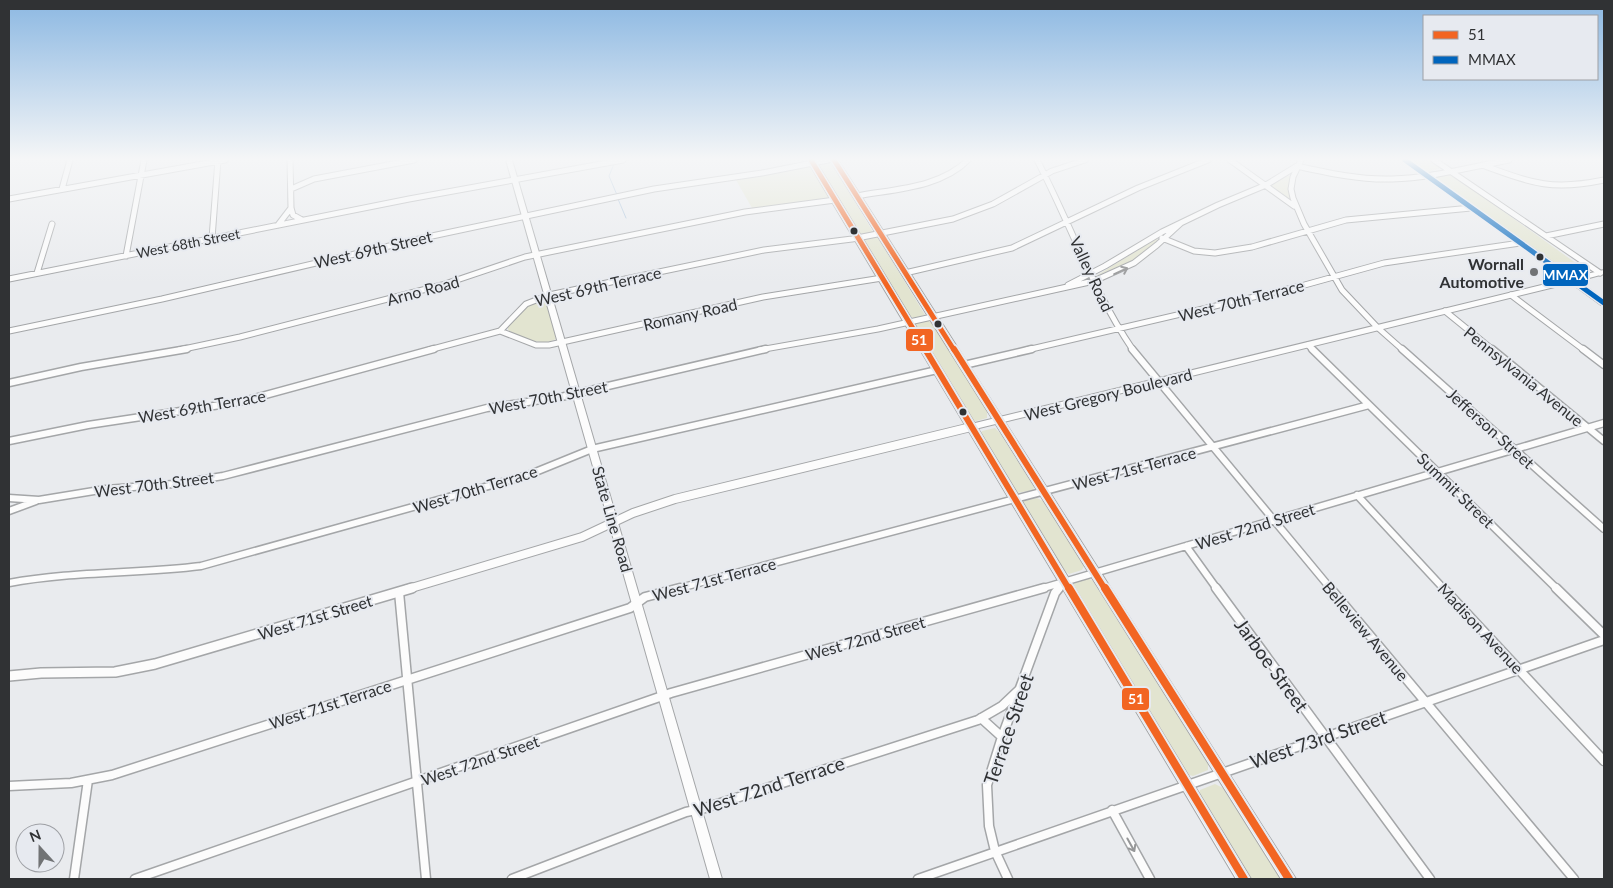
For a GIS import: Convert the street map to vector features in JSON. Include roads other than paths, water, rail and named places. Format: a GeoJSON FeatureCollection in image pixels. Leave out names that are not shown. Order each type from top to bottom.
{"type":"FeatureCollection","features":[{"type":"Feature","properties":{"kind":"main road","name":"State Line Road"},"geometry":{"type":"LineString","coordinates":[[521,201],[716,879]]}},
{"type":"Feature","properties":{"kind":"main road"},"geometry":{"type":"LineString","coordinates":[[836,201],[1244,879]]}},
{"type":"Feature","properties":{"kind":"main road"},"geometry":{"type":"LineString","coordinates":[[860,201],[1289,879]]}},
{"type":"Feature","properties":{"kind":"main road"},"geometry":{"type":"LineString","coordinates":[[1462,201],[1604,303]]}},
{"type":"Feature","properties":{"kind":"main road","name":"West Gregory Boulevard"},"geometry":{"type":"LineString","coordinates":[[971,427],[1602,273]]}},
{"type":"Feature","properties":{"kind":"street"},"geometry":{"type":"LineString","coordinates":[[126,256],[136,201]]}},
{"type":"Feature","properties":{"kind":"street"},"geometry":{"type":"LineString","coordinates":[[212,238],[214,201]]}},
{"type":"Feature","properties":{"kind":"street"},"geometry":{"type":"LineString","coordinates":[[291,201],[293,215],[297,219],[303,220]]}},
{"type":"Feature","properties":{"kind":"street","name":"West 68th Street"},"geometry":{"type":"LineString","coordinates":[[9,279],[398,201]]}},
{"type":"Feature","properties":{"kind":"street","name":"West 69th Street"},"geometry":{"type":"LineString","coordinates":[[9,331],[162,299],[402,242],[595,201]]}},
{"type":"Feature","properties":{"kind":"street","name":"Arno Road"},"geometry":{"type":"LineString","coordinates":[[9,383],[240,338],[442,285],[536,255],[745,212],[824,201]]}},
{"type":"Feature","properties":{"kind":"street","name":"West 69th Terrace"},"geometry":{"type":"LineString","coordinates":[[9,440],[88,424],[240,402],[500,331],[526,304],[549,296],[764,250],[858,238],[953,219],[999,201]]}},
{"type":"Feature","properties":{"kind":"street","name":"Valley Road"},"geometry":{"type":"LineString","coordinates":[[1058,201],[1090,275],[1118,330],[1158,382]]}},
{"type":"Feature","properties":{"kind":"street"},"geometry":{"type":"LineString","coordinates":[[905,273],[997,253],[1039,237],[1110,201]]}},
{"type":"Feature","properties":{"kind":"street","name":"West 70th Street"},"geometry":{"type":"LineString","coordinates":[[1057,289],[1090,275],[1154,236],[1227,201]]}},
{"type":"Feature","properties":{"kind":"street"},"geometry":{"type":"LineString","coordinates":[[1288,201],[1294,206]]}},
{"type":"Feature","properties":{"kind":"street"},"geometry":{"type":"LineString","coordinates":[[1293,201],[1294,206]]}},
{"type":"Feature","properties":{"kind":"street"},"geometry":{"type":"LineString","coordinates":[[1495,201],[1602,273]]}},
{"type":"Feature","properties":{"kind":"street","name":"Jefferson Street"},"geometry":{"type":"LineString","coordinates":[[1294,206],[1352,302],[1514,450],[1604,529]]}},
{"type":"Feature","properties":{"kind":"street"},"geometry":{"type":"LineString","coordinates":[[277,226],[286,217],[291,208]]}},
{"type":"Feature","properties":{"kind":"street"},"geometry":{"type":"LineString","coordinates":[[1154,236],[1196,252],[1218,254],[1234,251],[1308,228],[1358,218],[1432,214],[1471,208]]}},
{"type":"Feature","properties":{"kind":"street","name":"West 70th Street"},"geometry":{"type":"LineString","coordinates":[[9,511],[39,500],[98,490],[174,484],[223,476],[487,408],[576,393],[755,351],[878,329],[1094,282],[1135,264],[1181,223]]}},
{"type":"Feature","properties":{"kind":"street"},"geometry":{"type":"LineString","coordinates":[[37,273],[52,224]]}},
{"type":"Feature","properties":{"kind":"street"},"geometry":{"type":"LineString","coordinates":[[1549,238],[1604,224]]}},
{"type":"Feature","properties":{"kind":"street","name":"West 70th Terrace"},"geometry":{"type":"LineString","coordinates":[[964,365],[1118,330],[1404,259],[1520,243]]}},
{"type":"Feature","properties":{"kind":"street","name":"Romany Road"},"geometry":{"type":"LineString","coordinates":[[500,331],[536,345],[549,345],[763,297],[882,278]]}},
{"type":"Feature","properties":{"kind":"street"},"geometry":{"type":"LineString","coordinates":[[1511,295],[1604,365]]}},
{"type":"Feature","properties":{"kind":"street","name":"Pennsylvania Avenue"},"geometry":{"type":"LineString","coordinates":[[1445,311],[1604,441]]}},
{"type":"Feature","properties":{"kind":"street","name":"Summit Street"},"geometry":{"type":"LineString","coordinates":[[1308,345],[1604,635]]}},
{"type":"Feature","properties":{"kind":"street","name":"West 70th Terrace"},"geometry":{"type":"LineString","coordinates":[[9,583],[72,573],[146,572],[201,566],[528,475],[592,449],[937,370]]}},
{"type":"Feature","properties":{"kind":"street","name":"Belleview Avenue"},"geometry":{"type":"LineString","coordinates":[[1158,382],[1574,879]]}},
{"type":"Feature","properties":{"kind":"street","name":"West 71st Terrace"},"geometry":{"type":"LineString","coordinates":[[9,786],[71,783],[112,775],[630,608],[645,597],[1369,405]]}},
{"type":"Feature","properties":{"kind":"street","name":"West 72nd Street"},"geometry":{"type":"LineString","coordinates":[[135,879],[662,696],[1064,582],[1604,423]]}},
{"type":"Feature","properties":{"kind":"street","name":"West Gregory Boulevard"},"geometry":{"type":"LineString","coordinates":[[614,523],[640,510],[709,490],[871,454],[971,427]]}},
{"type":"Feature","properties":{"kind":"street","name":"West 69th Terrace"},"geometry":{"type":"LineString","coordinates":[[9,446],[28,437]]}},
{"type":"Feature","properties":{"kind":"street","name":"Madison Avenue"},"geometry":{"type":"LineString","coordinates":[[1357,496],[1604,761]]}},
{"type":"Feature","properties":{"kind":"street","name":"West 70th Street"},"geometry":{"type":"LineString","coordinates":[[9,498],[39,500]]}},
{"type":"Feature","properties":{"kind":"street","name":"West 71st Street"},"geometry":{"type":"LineString","coordinates":[[9,676],[41,673],[115,672],[138,668],[582,537],[614,523]]}},
{"type":"Feature","properties":{"kind":"street","name":"Jarboe Street"},"geometry":{"type":"LineString","coordinates":[[1186,546],[1324,737],[1430,879]]}},
{"type":"Feature","properties":{"kind":"street","name":"Terrace Street"},"geometry":{"type":"LineString","coordinates":[[1008,879],[995,851],[988,816],[987,785],[1002,737],[1056,592],[1064,582]]}},
{"type":"Feature","properties":{"kind":"street"},"geometry":{"type":"LineString","coordinates":[[399,592],[426,879]]}},
{"type":"Feature","properties":{"kind":"street","name":"West 73rd Street"},"geometry":{"type":"LineString","coordinates":[[918,879],[1186,784],[1604,640]]}},
{"type":"Feature","properties":{"kind":"street","name":"West 72nd Terrace"},"geometry":{"type":"LineString","coordinates":[[512,879],[686,812],[982,718],[1012,699],[1022,687]]}},
{"type":"Feature","properties":{"kind":"street"},"geometry":{"type":"LineString","coordinates":[[982,718],[1002,737]]}},
{"type":"Feature","properties":{"kind":"street"},"geometry":{"type":"LineString","coordinates":[[74,879],[88,780]]}},
{"type":"Feature","properties":{"kind":"street"},"geometry":{"type":"LineString","coordinates":[[1112,810],[1150,879]]}},
{"type":"Feature","properties":{"kind":"waterway"},"geometry":{"type":"LineString","coordinates":[[619,201],[626,218]]}},
{"type":"Feature","properties":{"kind":"place","name":"Wornall Automotive"},"geometry":{"type":"Point","coordinates":[1534,272]}}]}
